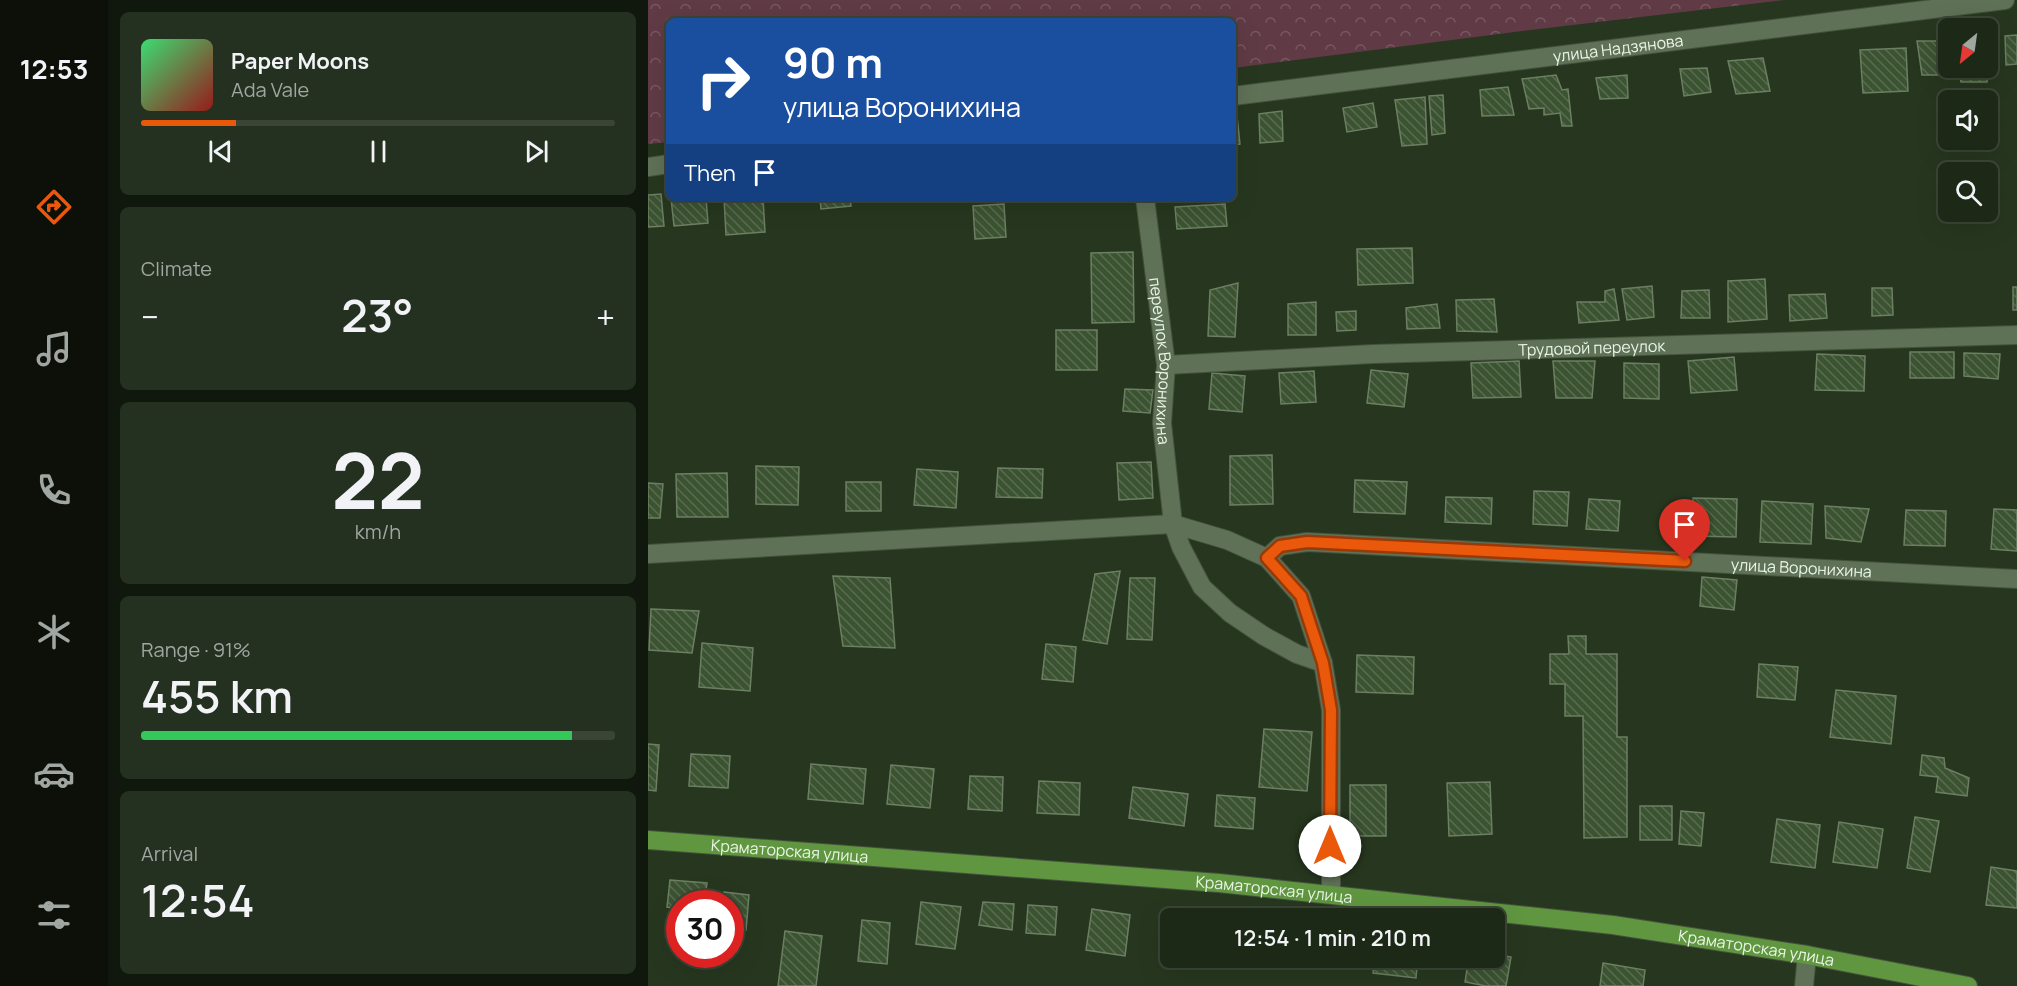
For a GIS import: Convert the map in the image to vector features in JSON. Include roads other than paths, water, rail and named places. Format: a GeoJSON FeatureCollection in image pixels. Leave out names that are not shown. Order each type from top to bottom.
{"type":"FeatureCollection","features":[{"type":"Feature","properties":{"kind":"main road","name":"Краматорская улица"},"geometry":{"type":"LineString","coordinates":[[648,840],[1195,881],[1613,925],[1807,955],[1968,986]]}},
{"type":"Feature","properties":{"kind":"street","name":"улица Надзянова"},"geometry":{"type":"LineString","coordinates":[[1236,96],[2005,0]]}},
{"type":"Feature","properties":{"kind":"street"},"geometry":{"type":"LineString","coordinates":[[648,166],[666,164]]}},
{"type":"Feature","properties":{"kind":"street","name":"переулок Воронихина"},"geometry":{"type":"LineString","coordinates":[[1145,201],[1166,365],[1162,423],[1173,524],[1181,548],[1202,587],[1230,613],[1264,636],[1297,654],[1323,663]]}},
{"type":"Feature","properties":{"kind":"street","name":"Трудовой переулок"},"geometry":{"type":"LineString","coordinates":[[1166,365],[1385,353],[2017,335]]}},
{"type":"Feature","properties":{"kind":"street"},"geometry":{"type":"LineString","coordinates":[[648,554],[1173,524],[1227,540],[1267,558],[1301,596],[1323,663],[1331,710],[1331,894]]}},
{"type":"Feature","properties":{"kind":"street","name":"улица Воронихина"},"geometry":{"type":"LineString","coordinates":[[1267,558],[1280,546],[1307,542],[2017,579]]}},
{"type":"Feature","properties":{"kind":"street"},"geometry":{"type":"LineString","coordinates":[[1804,986],[1807,955]]}}]}
